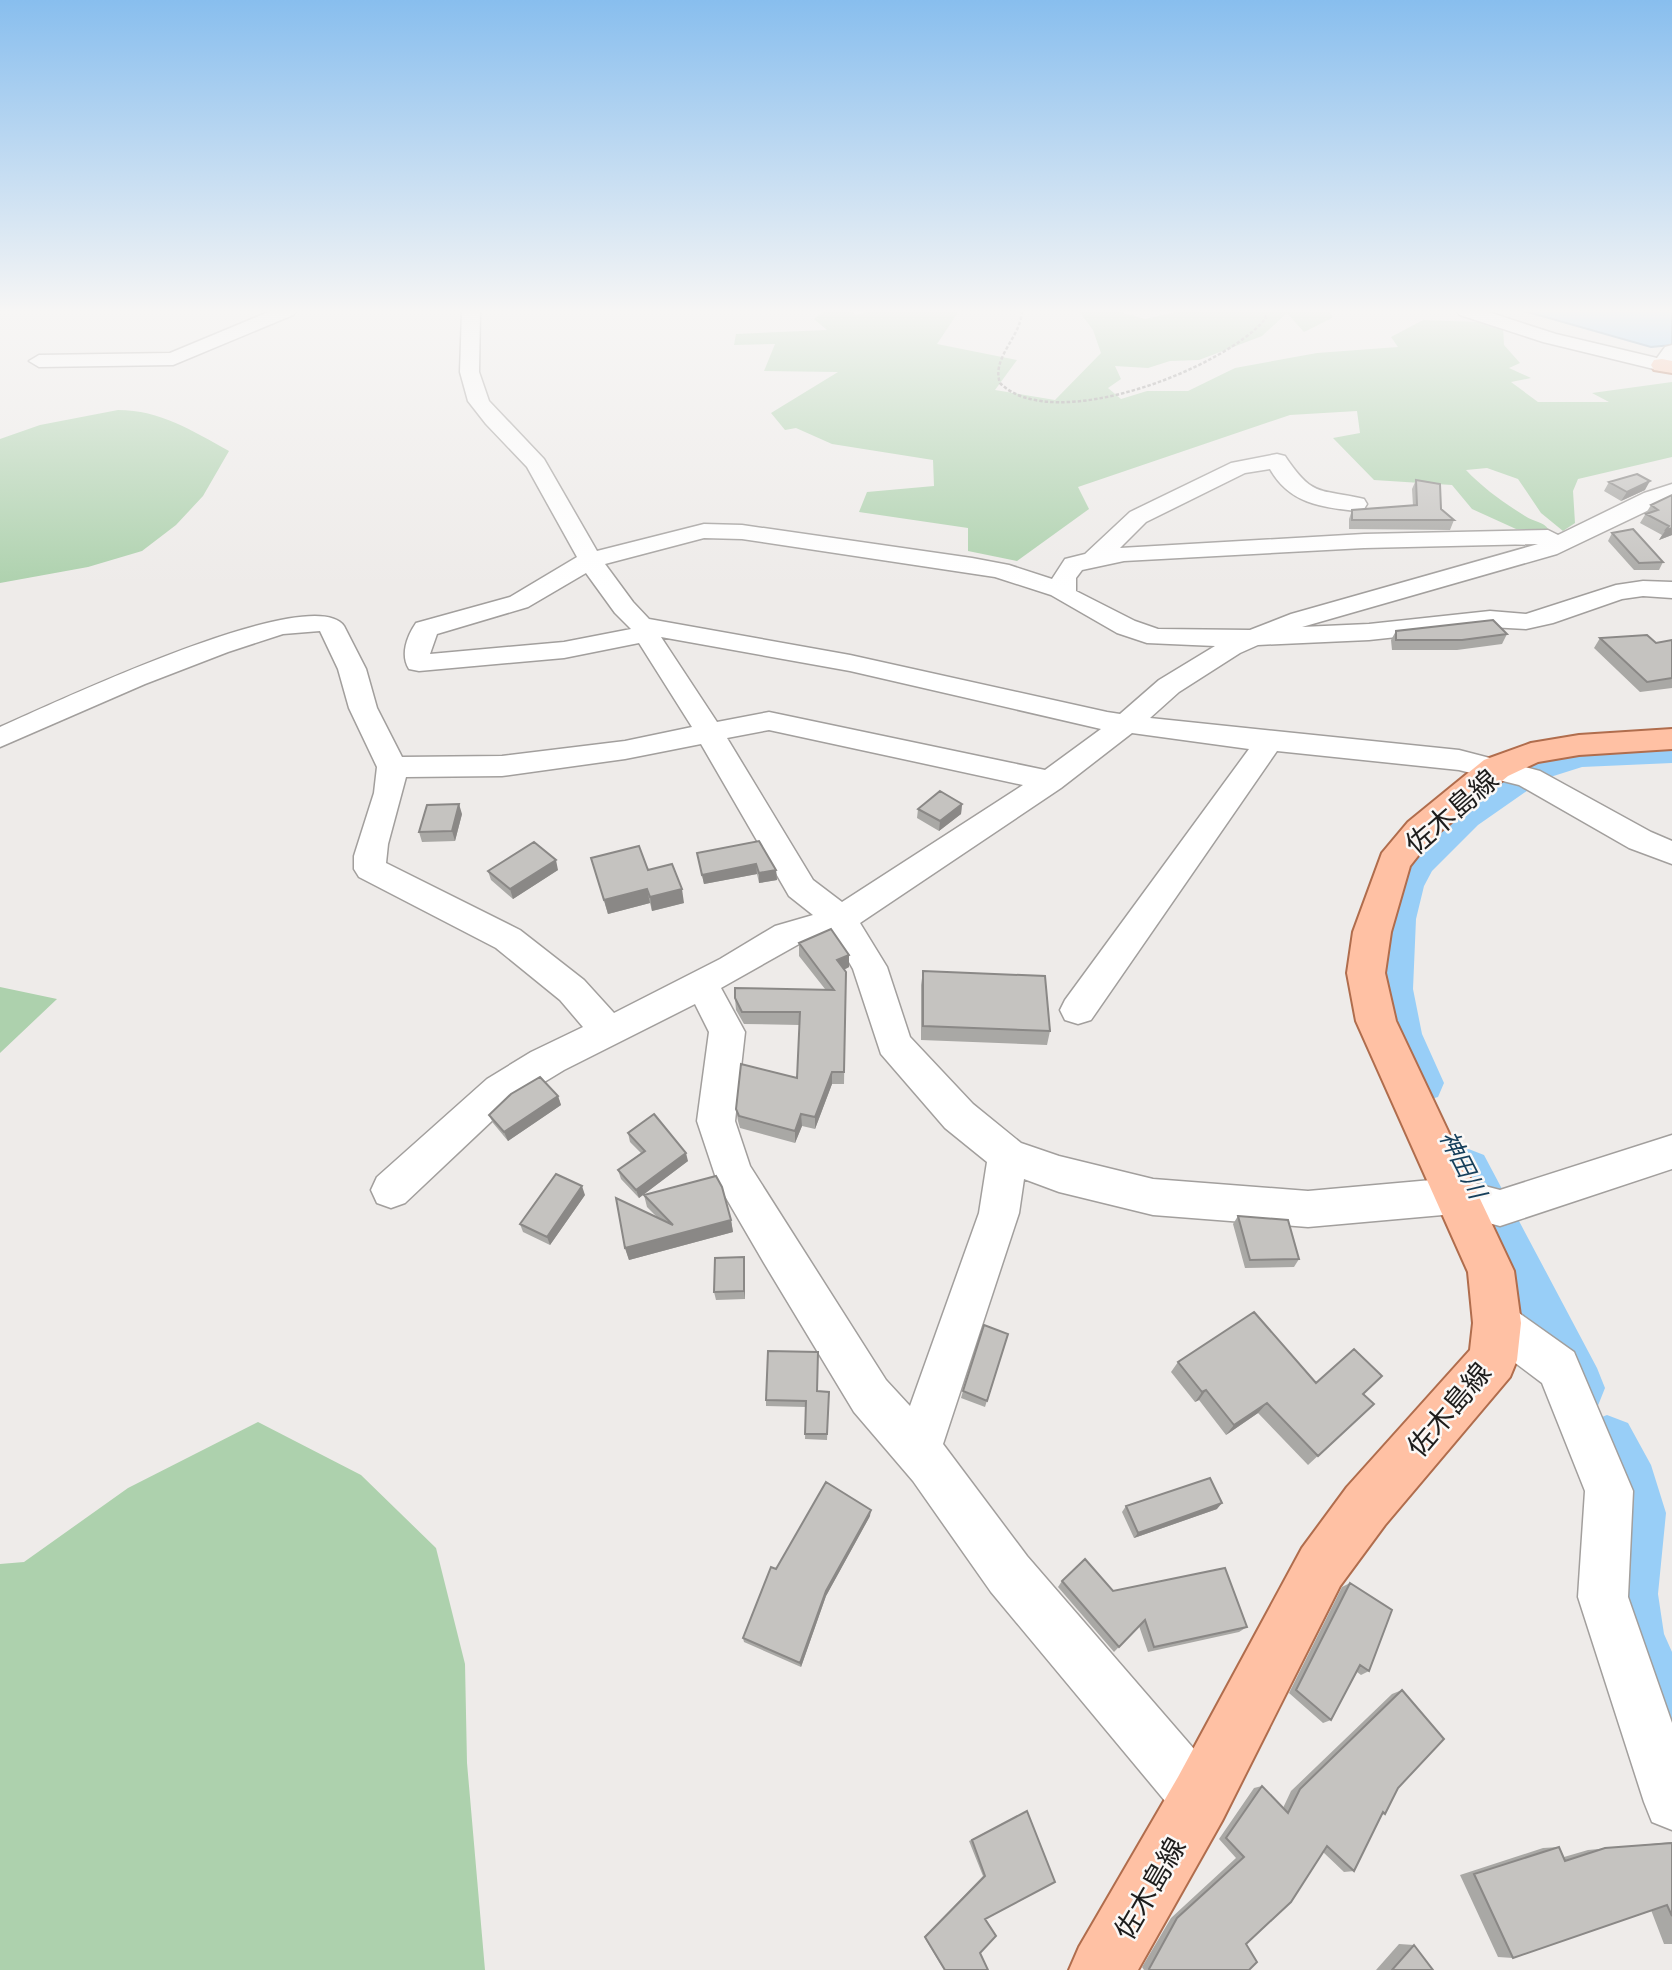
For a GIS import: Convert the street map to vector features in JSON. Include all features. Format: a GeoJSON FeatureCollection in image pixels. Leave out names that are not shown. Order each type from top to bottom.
{"type":"FeatureCollection","features":[{"type":"Feature","properties":{"kind":"main road","name":"佐木島線"},"geometry":{"type":"LineString","coordinates":[[1102,1970],[1200,1799],[1321,1567],[1366,1507],[1493,1360],[1497,1323],[1491,1271],[1454,1196],[1376,1021],[1366,973],[1372,932],[1394,862],[1420,830],[1496,768],[1531,753],[1579,745],[1672,739]]}},
{"type":"Feature","properties":{"kind":"street"},"geometry":{"type":"LineString","coordinates":[[481,403],[536,464],[590,560],[631,616],[644,629],[709,732],[801,888],[841,919],[870,967],[894,1044],[960,1116],[1008,1156],[1059,1174],[1153,1197],[1308,1209],[1454,1196],[1500,1208],[1672,1152]]}},
{"type":"Feature","properties":{"kind":"street"},"geometry":{"type":"LineString","coordinates":[[1094,558],[1138,517],[1239,468],[1264,462],[1277,461],[1287,481],[1314,498],[1356,504]]}},
{"type":"Feature","properties":{"kind":"street"},"geometry":{"type":"LineString","coordinates":[[391,1190],[500,1090],[516,1084],[550,1060],[702,985],[787,935],[841,919],[1050,781],[1127,723],[1169,686],[1231,647],[1300,619],[1548,549],[1652,498],[1672,491]]}},
{"type":"Feature","properties":{"kind":"street"},"geometry":{"type":"LineString","coordinates":[[1672,590],[1633,589],[1545,617],[1511,621],[1489,619],[1369,632],[1249,638],[1156,637],[1126,627],[1073,601],[1063,591],[1000,570],[742,532],[704,531],[590,560],[519,602],[425,629],[417,654],[419,663],[564,650],[644,629],[806,653],[1003,699],[1127,723],[1269,741],[1459,760],[1496,768],[1530,778],[1640,840],[1672,853]]}},
{"type":"Feature","properties":{"kind":"street"},"geometry":{"type":"LineString","coordinates":[[1063,591],[1064,578],[1074,564],[1124,554],[1364,541],[1522,536],[1567,538]]}},
{"type":"Feature","properties":{"kind":"street"},"geometry":{"type":"LineString","coordinates":[[0,738],[177,661],[265,630],[299,622],[323,622],[321,623],[331,626],[352,669],[363,708],[391,767],[392,776],[382,819],[368,856],[370,869],[508,939],[572,990],[609,1032]]}},
{"type":"Feature","properties":{"kind":"street"},"geometry":{"type":"LineString","coordinates":[[391,767],[502,766],[625,750],[769,720],[1050,781]]}},
{"type":"Feature","properties":{"kind":"street"},"geometry":{"type":"LineString","coordinates":[[1078,1010],[1269,741]]}},
{"type":"Feature","properties":{"kind":"street"},"geometry":{"type":"LineString","coordinates":[[702,985],[727,1032],[716,1121],[732,1172],[870,1396],[918,1448],[1009,1574],[1200,1799]]}},
{"type":"Feature","properties":{"kind":"street"},"geometry":{"type":"LineString","coordinates":[[918,1448],[999,1213],[1008,1156]]}},
{"type":"Feature","properties":{"kind":"street"},"geometry":{"type":"LineString","coordinates":[[1497,1323],[1558,1368],[1609,1491],[1603,1597],[1672,1802]]}},
{"type":"Feature","properties":{"kind":"green space"},"geometry":{"type":"Polygon","coordinates":[[[787,403],[1672,403],[1672,457],[1578,479],[1573,491],[1575,523],[1563,531],[1541,513],[1518,479],[1487,468],[1466,470],[1502,500],[1549,530],[1516,529],[1472,509],[1452,485],[1374,480],[1333,438],[1360,433],[1357,411],[1290,415],[1078,487],[1089,509],[1017,561],[968,551],[968,528],[859,512],[867,492],[934,486],[933,460],[832,444],[796,428],[785,430],[771,413],[787,403]]]}},
{"type":"Feature","properties":{"kind":"green space"},"geometry":{"type":"Polygon","coordinates":[[[118,410],[162,418],[229,451],[203,496],[176,525],[142,551],[88,567],[0,583],[0,439],[40,425],[118,410]]]}},
{"type":"Feature","properties":{"kind":"green space"},"geometry":{"type":"Polygon","coordinates":[[[0,987],[57,999],[0,1053],[0,987]]]}},
{"type":"Feature","properties":{"kind":"green space"},"geometry":{"type":"Polygon","coordinates":[[[258,1422],[361,1475],[436,1548],[465,1664],[467,1763],[485,1970],[0,1970],[0,1564],[24,1562],[128,1488],[258,1422]]]}},
{"type":"Feature","properties":{"kind":"building"},"geometry":{"type":"Polygon","coordinates":[[[1637,474],[1650,481],[1627,492],[1609,482],[1637,474]]]}},
{"type":"Feature","properties":{"kind":"building"},"geometry":{"type":"Polygon","coordinates":[[[1416,480],[1440,484],[1441,509],[1454,520],[1352,520],[1352,510],[1417,505],[1416,480]]]}},
{"type":"Feature","properties":{"kind":"building"},"geometry":{"type":"Polygon","coordinates":[[[1672,495],[1672,528],[1665,531],[1669,526],[1646,514],[1658,510],[1651,505],[1672,495]]]}},
{"type":"Feature","properties":{"kind":"building"},"geometry":{"type":"Polygon","coordinates":[[[1633,529],[1663,562],[1639,563],[1612,533],[1633,529]]]}},
{"type":"Feature","properties":{"kind":"building"},"geometry":{"type":"Polygon","coordinates":[[[1493,620],[1507,634],[1462,640],[1396,640],[1396,631],[1493,620]]]}},
{"type":"Feature","properties":{"kind":"building"},"geometry":{"type":"Polygon","coordinates":[[[1647,635],[1656,643],[1672,640],[1672,678],[1647,682],[1600,638],[1647,635]]]}},
{"type":"Feature","properties":{"kind":"building"},"geometry":{"type":"Polygon","coordinates":[[[940,791],[962,804],[940,821],[918,809],[940,791]]]}},
{"type":"Feature","properties":{"kind":"building"},"geometry":{"type":"Polygon","coordinates":[[[459,804],[452,831],[419,832],[427,805],[459,804]]]}},
{"type":"Feature","properties":{"kind":"building"},"geometry":{"type":"Polygon","coordinates":[[[759,841],[776,870],[759,873],[756,864],[702,875],[697,853],[759,841]]]}},
{"type":"Feature","properties":{"kind":"building"},"geometry":{"type":"Polygon","coordinates":[[[534,842],[556,860],[510,889],[488,871],[534,842]]]}},
{"type":"Feature","properties":{"kind":"building"},"geometry":{"type":"Polygon","coordinates":[[[639,846],[648,870],[672,864],[682,889],[650,897],[647,889],[604,900],[591,858],[639,846]]]}},
{"type":"Feature","properties":{"kind":"building"},"geometry":{"type":"Polygon","coordinates":[[[831,929],[849,955],[837,960],[846,972],[844,1072],[832,1072],[815,1117],[801,1114],[795,1131],[739,1116],[736,1109],[741,1064],[797,1078],[800,1012],[742,1012],[735,998],[735,988],[834,990],[799,943],[831,929]]]}},
{"type":"Feature","properties":{"kind":"building"},"geometry":{"type":"Polygon","coordinates":[[[923,971],[1045,976],[1050,1031],[923,1026],[923,971]]]}},
{"type":"Feature","properties":{"kind":"building"},"geometry":{"type":"Polygon","coordinates":[[[540,1077],[558,1096],[504,1132],[489,1115],[511,1094],[540,1077]]]}},
{"type":"Feature","properties":{"kind":"building"},"geometry":{"type":"Polygon","coordinates":[[[654,1114],[686,1153],[636,1190],[618,1170],[645,1151],[628,1133],[654,1114]]]}},
{"type":"Feature","properties":{"kind":"building"},"geometry":{"type":"Polygon","coordinates":[[[556,1174],[582,1186],[547,1237],[520,1224],[556,1174]]]}},
{"type":"Feature","properties":{"kind":"building"},"geometry":{"type":"Polygon","coordinates":[[[716,1176],[722,1187],[731,1220],[625,1248],[616,1198],[673,1225],[644,1195],[716,1176]]]}},
{"type":"Feature","properties":{"kind":"building"},"geometry":{"type":"Polygon","coordinates":[[[1238,1216],[1288,1220],[1299,1259],[1250,1260],[1238,1216]]]}},
{"type":"Feature","properties":{"kind":"building"},"geometry":{"type":"Polygon","coordinates":[[[744,1257],[744,1291],[714,1292],[715,1258],[744,1257]]]}},
{"type":"Feature","properties":{"kind":"building"},"geometry":{"type":"Polygon","coordinates":[[[1254,1312],[1316,1383],[1354,1349],[1382,1376],[1363,1394],[1374,1404],[1318,1456],[1267,1403],[1234,1425],[1206,1390],[1202,1392],[1178,1362],[1254,1312]]]}},
{"type":"Feature","properties":{"kind":"building"},"geometry":{"type":"Polygon","coordinates":[[[984,1325],[1008,1334],[987,1401],[963,1391],[984,1325]]]}},
{"type":"Feature","properties":{"kind":"building"},"geometry":{"type":"Polygon","coordinates":[[[768,1351],[818,1352],[817,1391],[829,1392],[827,1434],[805,1434],[806,1401],[766,1400],[768,1351]]]}},
{"type":"Feature","properties":{"kind":"building"},"geometry":{"type":"Polygon","coordinates":[[[1210,1478],[1222,1503],[1138,1533],[1126,1506],[1210,1478]]]}},
{"type":"Feature","properties":{"kind":"building"},"geometry":{"type":"Polygon","coordinates":[[[826,1482],[871,1510],[826,1591],[800,1663],[743,1638],[771,1567],[776,1569],[826,1482]]]}},
{"type":"Feature","properties":{"kind":"building"},"geometry":{"type":"Polygon","coordinates":[[[1085,1559],[1113,1591],[1225,1568],[1247,1627],[1154,1647],[1145,1620],[1119,1647],[1062,1581],[1085,1559]]]}},
{"type":"Feature","properties":{"kind":"building"},"geometry":{"type":"Polygon","coordinates":[[[1350,1583],[1392,1610],[1369,1671],[1360,1665],[1331,1720],[1296,1690],[1350,1583]]]}},
{"type":"Feature","properties":{"kind":"building"},"geometry":{"type":"Polygon","coordinates":[[[1402,1690],[1444,1739],[1398,1788],[1354,1871],[1327,1846],[1291,1902],[1246,1944],[1257,1962],[1249,1970],[1150,1970],[1177,1918],[1244,1857],[1226,1838],[1262,1786],[1288,1813],[1300,1789],[1402,1690]]]}},
{"type":"Feature","properties":{"kind":"building"},"geometry":{"type":"Polygon","coordinates":[[[1027,1811],[1055,1882],[985,1919],[996,1936],[980,1953],[988,1970],[945,1970],[925,1937],[985,1876],[972,1840],[1027,1811]]]}},
{"type":"Feature","properties":{"kind":"building"},"geometry":{"type":"Polygon","coordinates":[[[1672,1843],[1672,1916],[1667,1905],[1513,1958],[1474,1874],[1559,1847],[1565,1861],[1605,1848],[1672,1843]]]}},
{"type":"Feature","properties":{"kind":"building"},"geometry":{"type":"Polygon","coordinates":[[[1414,1945],[1433,1970],[1392,1970],[1414,1945]]]}},
{"type":"Feature","properties":{"kind":"waterway","name":"神田川"},"geometry":{"type":"LineString","coordinates":[[1421,1083],[1397,1024],[1392,1003],[1390,972],[1399,901],[1418,861],[1465,816],[1518,777],[1547,763],[1582,755],[1672,751]]}},
{"type":"Feature","properties":{"kind":"waterway","name":"神田川"},"geometry":{"type":"LineString","coordinates":[[1466,1170],[1577,1388]]}},
{"type":"Feature","properties":{"kind":"waterway","name":"神田川"},"geometry":{"type":"LineString","coordinates":[[1607,1444],[1630,1486],[1636,1513],[1627,1594],[1632,1637],[1672,1727]]}}]}
